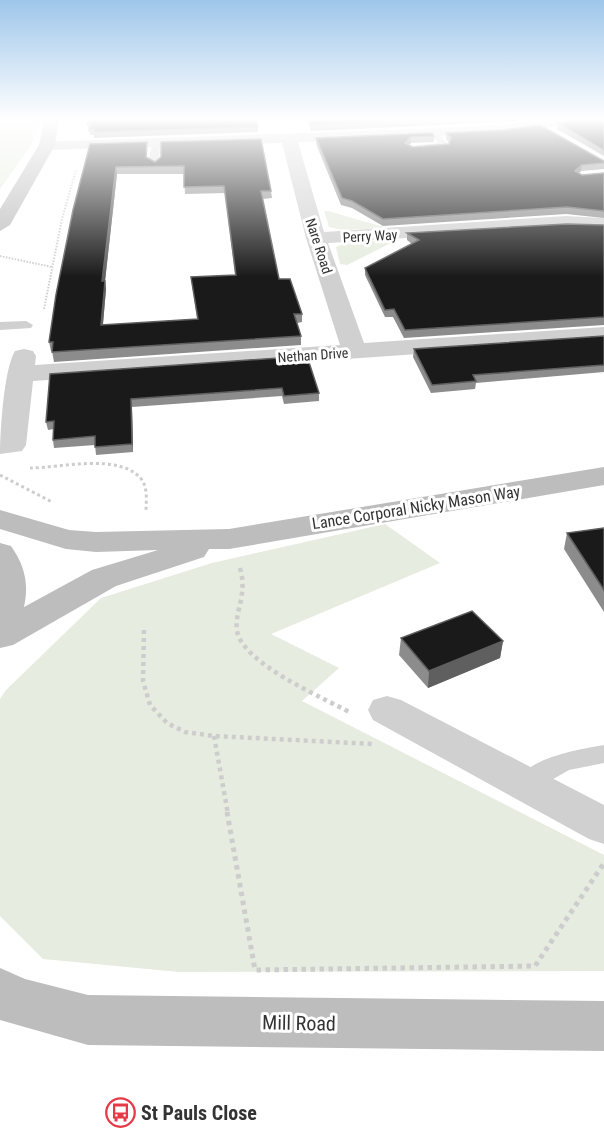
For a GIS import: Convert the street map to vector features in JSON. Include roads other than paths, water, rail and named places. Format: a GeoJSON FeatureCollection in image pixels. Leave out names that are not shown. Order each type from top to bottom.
{"type":"FeatureCollection","features":[{"type":"Feature","properties":{"kind":"main road"},"geometry":{"type":"LineString","coordinates":[[0,225],[32,171]]}},
{"type":"Feature","properties":{"kind":"main road","name":"Lance Corporal Nicky Mason Way"},"geometry":{"type":"LineString","coordinates":[[0,519],[66,539],[96,542],[229,538],[604,476]]}},
{"type":"Feature","properties":{"kind":"main road","name":"Lance Corporal Nicky Mason Way"},"geometry":{"type":"LineString","coordinates":[[0,634],[104,578],[229,538]]}},
{"type":"Feature","properties":{"kind":"main road"},"geometry":{"type":"LineString","coordinates":[[0,553],[6,561],[10,598],[0,634]]}},
{"type":"Feature","properties":{"kind":"main road","name":"Mill Road"},"geometry":{"type":"LineString","coordinates":[[0,992],[14,1001],[88,1020],[604,1026]]}},
{"type":"Feature","properties":{"kind":"street","name":"Nare Road"},"geometry":{"type":"LineString","coordinates":[[298,171],[316,238],[355,352]]}},
{"type":"Feature","properties":{"kind":"street","name":"Perry Way"},"geometry":{"type":"LineString","coordinates":[[316,238],[566,222],[604,224]]}},
{"type":"Feature","properties":{"kind":"street","name":"Nethan Drive"},"geometry":{"type":"LineString","coordinates":[[6,446],[23,365],[355,352],[604,334]]}},
{"type":"Feature","properties":{"kind":"street"},"geometry":{"type":"LineString","coordinates":[[383,727],[527,784],[604,826]]}},
{"type":"Feature","properties":{"kind":"lane"},"geometry":{"type":"LineString","coordinates":[[0,326],[26,325]]}},
{"type":"Feature","properties":{"kind":"lane"},"geometry":{"type":"LineString","coordinates":[[527,784],[563,762],[604,754]]}},
{"type":"Feature","properties":{"kind":"place","name":"St Pauls Close"},"geometry":{"type":"Point","coordinates":[120,1113]}}]}
